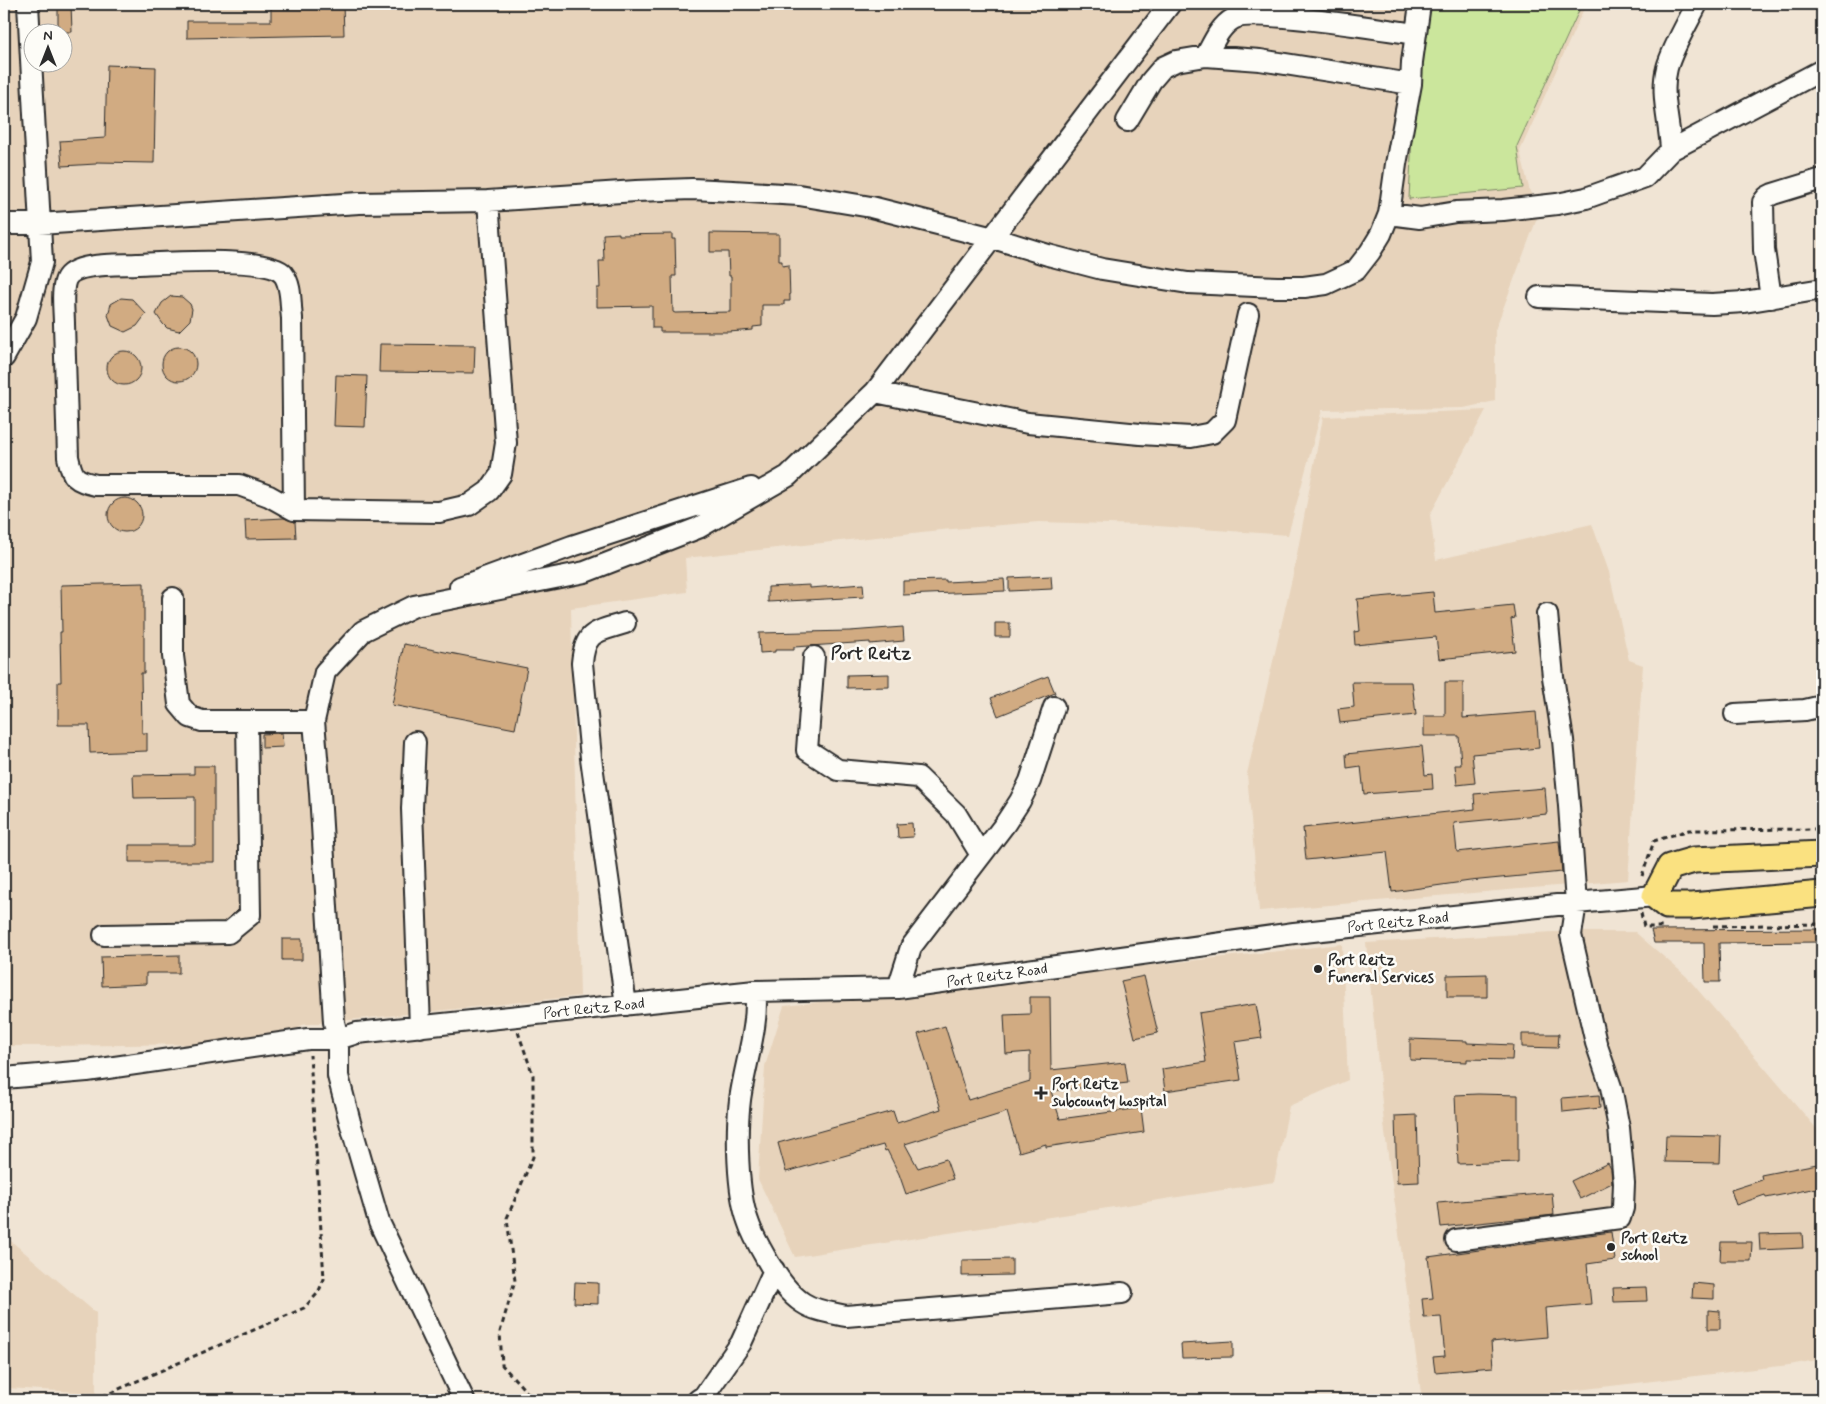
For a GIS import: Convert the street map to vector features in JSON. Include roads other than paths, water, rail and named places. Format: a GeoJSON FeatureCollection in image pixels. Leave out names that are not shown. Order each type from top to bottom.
{"type":"FeatureCollection","features":[{"type":"Feature","properties":{"kind":"main road"},"geometry":{"type":"LineString","coordinates":[[1655,896],[1670,866],[1694,860],[1822,854]]}},
{"type":"Feature","properties":{"kind":"main road","name":"Port Reitz Road"},"geometry":{"type":"LineString","coordinates":[[1655,896],[1667,906],[1692,906],[1822,894]]}},
{"type":"Feature","properties":{"kind":"street"},"geometry":{"type":"LineString","coordinates":[[4,357],[26,318],[42,268],[28,4]]}},
{"type":"Feature","properties":{"kind":"street"},"geometry":{"type":"LineString","coordinates":[[414,606],[585,572],[698,528],[788,476],[875,392],[1170,4]]}},
{"type":"Feature","properties":{"kind":"street"},"geometry":{"type":"LineString","coordinates":[[4,224],[39,224],[359,202],[488,201],[692,189],[799,195],[871,207],[993,238],[1102,269],[1188,283],[1247,287],[1304,287],[1326,284],[1356,270],[1381,234],[1390,214],[1396,164],[1411,84],[1420,4]]}},
{"type":"Feature","properties":{"kind":"street"},"geometry":{"type":"LineString","coordinates":[[1671,150],[1665,99],[1667,68],[1697,4]]}},
{"type":"Feature","properties":{"kind":"street"},"geometry":{"type":"LineString","coordinates":[[1206,56],[1226,24],[1234,18],[1244,15],[1282,17],[1416,34]]}},
{"type":"Feature","properties":{"kind":"street"},"geometry":{"type":"LineString","coordinates":[[1127,121],[1151,81],[1163,67],[1176,60],[1206,56],[1260,60],[1411,84]]}},
{"type":"Feature","properties":{"kind":"street"},"geometry":{"type":"LineString","coordinates":[[1390,214],[1420,218],[1456,212],[1503,210],[1557,204],[1586,198],[1645,177],[1671,150],[1822,70]]}},
{"type":"Feature","properties":{"kind":"street"},"geometry":{"type":"LineString","coordinates":[[1771,298],[1764,250],[1763,202],[1773,194],[1822,179]]}},
{"type":"Feature","properties":{"kind":"street"},"geometry":{"type":"LineString","coordinates":[[294,510],[292,318],[289,287],[282,274],[268,266],[221,262],[149,263],[82,267],[71,272],[66,280],[64,297],[68,457],[71,471],[79,481],[96,485],[239,485],[269,496],[294,510],[439,512],[469,505],[489,491],[501,474],[506,443],[488,201]]}},
{"type":"Feature","properties":{"kind":"street"},"geometry":{"type":"LineString","coordinates":[[1539,296],[1712,304],[1744,302],[1822,290]]}},
{"type":"Feature","properties":{"kind":"street"},"geometry":{"type":"LineString","coordinates":[[875,392],[1028,423],[1148,435],[1191,437],[1212,433],[1225,420],[1248,314]]}},
{"type":"Feature","properties":{"kind":"street"},"geometry":{"type":"LineString","coordinates":[[464,1400],[379,1222],[338,1076],[338,1039],[334,1022],[314,721],[325,672],[363,631],[414,606],[485,577],[572,546],[788,476]]}},
{"type":"Feature","properties":{"kind":"street"},"geometry":{"type":"LineString","coordinates":[[173,598],[173,656],[179,704],[190,717],[202,721],[314,721]]}},
{"type":"Feature","properties":{"kind":"street"},"geometry":{"type":"LineString","coordinates":[[1456,1240],[1620,1218],[1623,1208],[1624,1183],[1619,1128],[1611,1087],[1596,1043],[1572,944],[1571,936],[1576,902],[1569,806],[1547,614]]}},
{"type":"Feature","properties":{"kind":"street"},"geometry":{"type":"LineString","coordinates":[[625,623],[596,632],[588,638],[582,663],[591,758],[626,1005]]}},
{"type":"Feature","properties":{"kind":"street"},"geometry":{"type":"LineString","coordinates":[[814,657],[807,750],[838,770],[918,777],[956,814],[981,855]]}},
{"type":"Feature","properties":{"kind":"street"},"geometry":{"type":"LineString","coordinates":[[1735,714],[1805,710],[1822,706]]}},
{"type":"Feature","properties":{"kind":"street"},"geometry":{"type":"LineString","coordinates":[[898,988],[911,947],[1005,824],[1020,801],[1030,781],[1054,707]]}},
{"type":"Feature","properties":{"kind":"street"},"geometry":{"type":"LineString","coordinates":[[104,936],[228,933],[250,915],[247,721]]}},
{"type":"Feature","properties":{"kind":"street"},"geometry":{"type":"LineString","coordinates":[[415,742],[412,809],[420,1027]]}},
{"type":"Feature","properties":{"kind":"street","name":"Port Reitz Road"},"geometry":{"type":"LineString","coordinates":[[4,1078],[87,1071],[308,1039],[338,1039],[358,1033],[755,991],[898,988],[1294,933],[1576,902],[1655,896]]}},
{"type":"Feature","properties":{"kind":"street"},"geometry":{"type":"LineString","coordinates":[[755,991],[757,1002],[756,1017],[740,1101],[738,1129],[740,1183],[743,1206],[756,1240],[774,1270],[788,1289],[803,1303],[823,1311],[846,1316],[1122,1293]]}},
{"type":"Feature","properties":{"kind":"street"},"geometry":{"type":"LineString","coordinates":[[698,1400],[704,1396],[741,1343],[774,1270]]}},
{"type":"Feature","properties":{"kind":"place","name":"Port Reitz Funeral Services"},"geometry":{"type":"Point","coordinates":[1318,969]}},
{"type":"Feature","properties":{"kind":"place","name":"Port Reitz subcounty hospital"},"geometry":{"type":"Point","coordinates":[1041,1093]}},
{"type":"Feature","properties":{"kind":"place","name":"Port Reitz school"},"geometry":{"type":"Point","coordinates":[1611,1247]}},
{"type":"Feature","properties":{"kind":"district","name":"Port Reitz"},"geometry":{"type":"Point","coordinates":[871,653]}}]}
